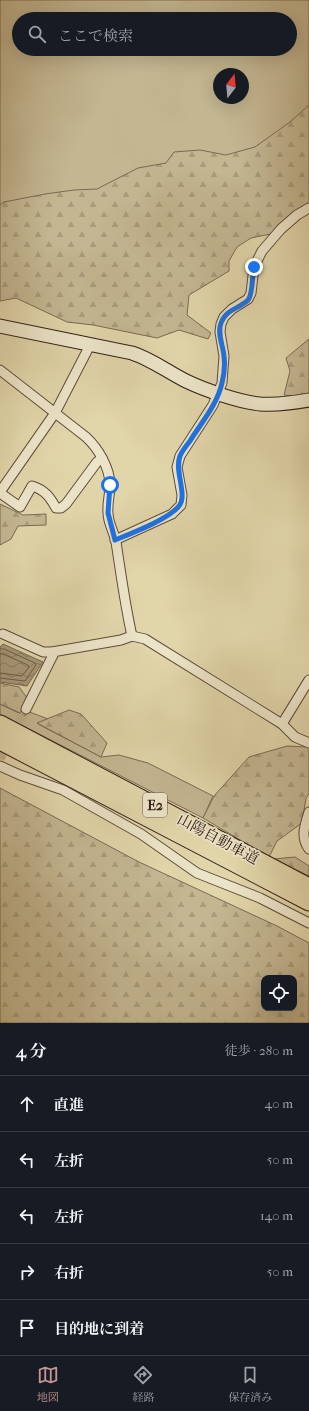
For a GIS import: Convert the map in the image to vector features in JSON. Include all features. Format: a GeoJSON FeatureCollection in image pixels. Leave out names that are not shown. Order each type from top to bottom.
{"type":"FeatureCollection","features":[{"type":"Feature","properties":{"kind":"highway","name":"山陽自動車道"},"geometry":{"type":"LineString","coordinates":[[0,724],[309,886]]}},
{"type":"Feature","properties":{"kind":"highway","name":"山陽自動車道"},"geometry":{"type":"LineString","coordinates":[[0,741],[309,902]]}},
{"type":"Feature","properties":{"kind":"street"},"geometry":{"type":"LineString","coordinates":[[115,540],[172,514],[181,505],[182,495],[178,467],[180,456],[214,405],[222,383],[224,356],[220,332],[224,317],[232,309],[248,299],[251,293],[254,267],[262,251],[281,229],[297,215],[309,208]]}},
{"type":"Feature","properties":{"kind":"street"},"geometry":{"type":"LineString","coordinates":[[0,326],[141,356],[188,382],[219,393],[260,404],[309,400]]}},
{"type":"Feature","properties":{"kind":"street"},"geometry":{"type":"LineString","coordinates":[[90,344],[55,413],[0,493],[20,506],[32,486],[48,494],[56,508],[61,508],[66,504],[97,462],[102,458]]}},
{"type":"Feature","properties":{"kind":"street"},"geometry":{"type":"LineString","coordinates":[[0,370],[86,437],[95,445],[102,458],[110,485],[108,513],[115,540],[132,636]]}},
{"type":"Feature","properties":{"kind":"street"},"geometry":{"type":"LineString","coordinates":[[3,634],[43,652],[52,652],[120,640],[132,636],[145,639],[282,724],[295,737],[309,743]]}},
{"type":"Feature","properties":{"kind":"street"},"geometry":{"type":"LineString","coordinates":[[26,709],[53,655],[52,652]]}},
{"type":"Feature","properties":{"kind":"street"},"geometry":{"type":"LineString","coordinates":[[282,724],[309,680]]}},
{"type":"Feature","properties":{"kind":"street"},"geometry":{"type":"LineString","coordinates":[[0,766],[20,775],[63,790],[140,834],[197,873],[260,898],[309,923]]}},
{"type":"Feature","properties":{"kind":"street"},"geometry":{"type":"LineString","coordinates":[[309,812],[303,835],[309,850]]}},
{"type":"Feature","properties":{"kind":"green space"},"geometry":{"type":"Polygon","coordinates":[[[0,0],[309,0],[309,132],[0,229],[0,0]]]}},
{"type":"Feature","properties":{"kind":"green space"},"geometry":{"type":"Polygon","coordinates":[[[309,105],[309,207],[276,233],[251,238],[237,247],[229,261],[229,271],[189,295],[187,315],[211,333],[208,339],[179,330],[157,338],[93,325],[67,322],[16,298],[0,301],[0,205],[4,202],[45,194],[74,190],[97,189],[138,168],[166,163],[174,152],[200,150],[226,155],[255,147],[290,122],[309,105]]]}},
{"type":"Feature","properties":{"kind":"green space"},"geometry":{"type":"Polygon","coordinates":[[[309,339],[309,395],[300,397],[284,395],[290,371],[286,358],[309,339]]]}},
{"type":"Feature","properties":{"kind":"green space"},"geometry":{"type":"Polygon","coordinates":[[[0,504],[23,515],[46,514],[46,525],[18,526],[11,539],[0,545],[0,504]]]}},
{"type":"Feature","properties":{"kind":"green space"},"geometry":{"type":"Polygon","coordinates":[[[0,683],[19,687],[28,699],[20,713],[0,704],[0,683]]]}},
{"type":"Feature","properties":{"kind":"green space"},"geometry":{"type":"Polygon","coordinates":[[[0,704],[25,716],[27,711],[48,719],[38,724],[101,757],[119,755],[148,763],[213,796],[203,818],[0,714],[0,704]]]}},
{"type":"Feature","properties":{"kind":"green space"},"geometry":{"type":"Polygon","coordinates":[[[69,710],[81,714],[107,743],[101,757],[37,723],[69,710]]]}},
{"type":"Feature","properties":{"kind":"green space"},"geometry":{"type":"Polygon","coordinates":[[[287,746],[309,747],[309,794],[306,798],[302,823],[277,841],[269,857],[203,818],[214,796],[249,757],[287,746]]]}},
{"type":"Feature","properties":{"kind":"green space"},"geometry":{"type":"Polygon","coordinates":[[[0,788],[139,862],[277,926],[309,943],[309,1023],[0,1023],[0,788]]]}},
{"type":"Feature","properties":{"kind":"green space"},"geometry":{"type":"Polygon","coordinates":[[[295,857],[309,866],[309,876],[274,859],[295,857]]]}},
{"type":"Feature","properties":{"kind":"water"},"geometry":{"type":"Polygon","coordinates":[[[3,644],[43,662],[27,686],[0,682],[0,647],[3,644]]]}},
{"type":"Feature","properties":{"kind":"tunnel"},"geometry":{"type":"LineString","coordinates":[[0,759],[26,709]]}},
{"type":"Feature","properties":{"kind":"route"},"geometry":{"type":"LineString","coordinates":[[110,485],[108,513],[115,540],[172,514],[181,505],[182,495],[178,467],[180,456],[214,405],[219,393],[224,367],[224,356],[220,332],[221,324],[224,317],[232,309],[248,299],[251,293],[254,267]]}}]}
